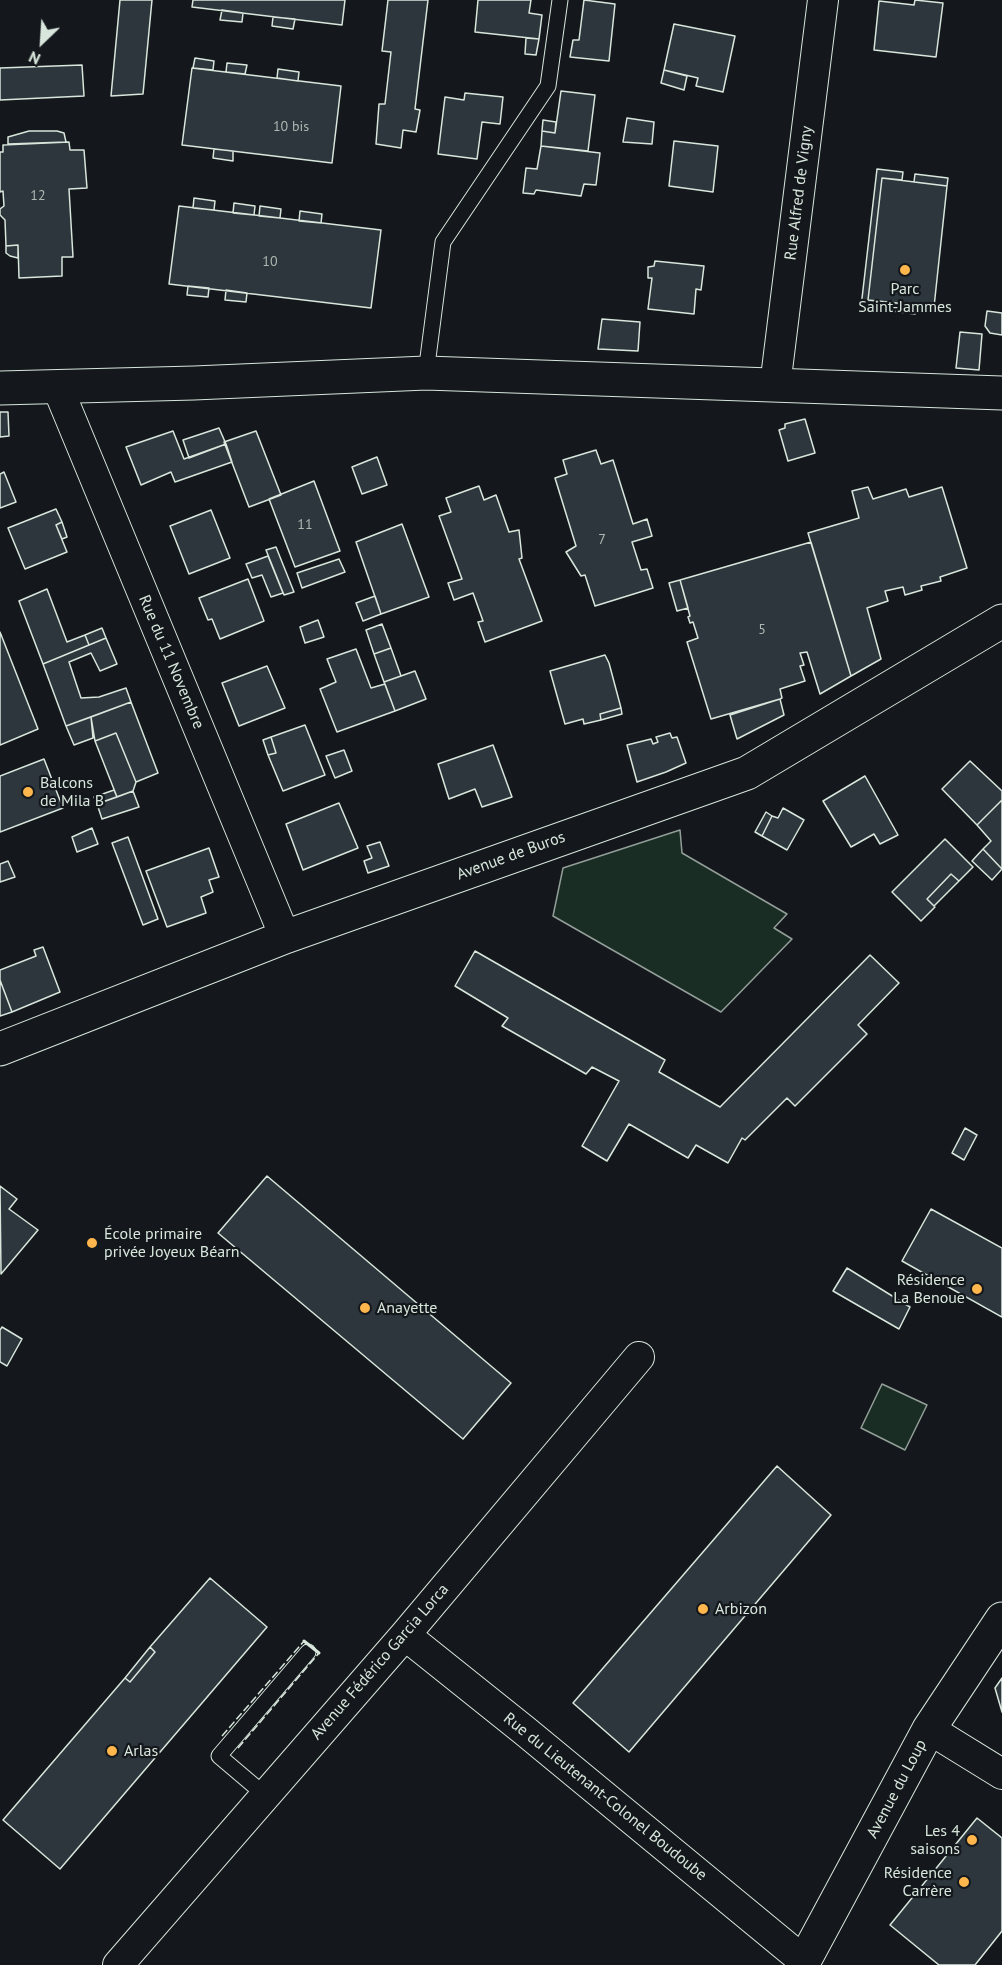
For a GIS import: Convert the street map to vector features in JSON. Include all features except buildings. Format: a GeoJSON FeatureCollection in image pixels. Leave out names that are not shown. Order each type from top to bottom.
{"type":"FeatureCollection","features":[{"type":"Feature","properties":{"kind":"street","name":"Rue Alfred de Vigny"},"geometry":{"type":"LineString","coordinates":[[775,386],[823,0]]}},
{"type":"Feature","properties":{"kind":"street"},"geometry":{"type":"LineString","coordinates":[[0,388],[194,383],[426,373],[1002,393]]}},
{"type":"Feature","properties":{"kind":"street","name":"Rue du 11 Novembre"},"geometry":{"type":"LineString","coordinates":[[57,386],[285,937]]}},
{"type":"Feature","properties":{"kind":"street","name":"Avenue de Buros"},"geometry":{"type":"LineString","coordinates":[[0,1049],[285,937],[747,773],[1002,621]]}},
{"type":"Feature","properties":{"kind":"street","name":"Avenue Fédérico Garcia Lorca"},"geometry":{"type":"LineString","coordinates":[[118,1965],[405,1635],[639,1357]]}},
{"type":"Feature","properties":{"kind":"street","name":"Avenue du Loup"},"geometry":{"type":"LineString","coordinates":[[803,1963],[929,1729],[1002,1619]]}},
{"type":"Feature","properties":{"kind":"street","name":"Rue du Lieutenant-Colonel Boudoube"},"geometry":{"type":"LineString","coordinates":[[405,1635],[509,1718],[803,1963]]}},
{"type":"Feature","properties":{"kind":"street"},"geometry":{"type":"LineString","coordinates":[[929,1729],[1002,1774]]}},
{"type":"Feature","properties":{"kind":"lane"},"geometry":{"type":"LineString","coordinates":[[426,373],[443,242],[548,86],[560,0]]}},
{"type":"Feature","properties":{"kind":"lane"},"geometry":{"type":"LineString","coordinates":[[265,1795],[219,1756],[308,1652]]}},
{"type":"Feature","properties":{"kind":"green space"},"geometry":{"type":"Polygon","coordinates":[[[680,830],[682,853],[787,914],[774,928],[792,939],[721,1012],[553,916],[563,868],[680,830]]]}},
{"type":"Feature","properties":{"kind":"green space"},"geometry":{"type":"Polygon","coordinates":[[[882,1384],[927,1405],[905,1450],[861,1428],[882,1384]]]}},
{"type":"Feature","properties":{"kind":"fence"},"geometry":{"type":"LineString","coordinates":[[222,1736],[304,1641]]}},
{"type":"Feature","properties":{"kind":"fence"},"geometry":{"type":"LineString","coordinates":[[238,1748],[319,1653]]}},
{"type":"Feature","properties":{"kind":"wall"},"geometry":{"type":"LineString","coordinates":[[304,1641],[319,1653]]}},
{"type":"Feature","properties":{"kind":"place","name":"Parc Saint-Jammes"},"geometry":{"type":"Point","coordinates":[905,270]}},
{"type":"Feature","properties":{"kind":"place","name":"Balcons de Mila B"},"geometry":{"type":"Point","coordinates":[28,792]}},
{"type":"Feature","properties":{"kind":"place","name":"École primaire privée Joyeux Béarn"},"geometry":{"type":"Point","coordinates":[92,1243]}},
{"type":"Feature","properties":{"kind":"place","name":"Résidence La Benoue"},"geometry":{"type":"Point","coordinates":[977,1289]}},
{"type":"Feature","properties":{"kind":"place","name":"Anayette"},"geometry":{"type":"Point","coordinates":[365,1308]}},
{"type":"Feature","properties":{"kind":"place","name":"Arbizon"},"geometry":{"type":"Point","coordinates":[703,1609]}},
{"type":"Feature","properties":{"kind":"place","name":"Arlas"},"geometry":{"type":"Point","coordinates":[112,1751]}},
{"type":"Feature","properties":{"kind":"place","name":"Les 4 saisons"},"geometry":{"type":"Point","coordinates":[972,1840]}},
{"type":"Feature","properties":{"kind":"place","name":"Résidence Carrère"},"geometry":{"type":"Point","coordinates":[964,1882]}}]}
